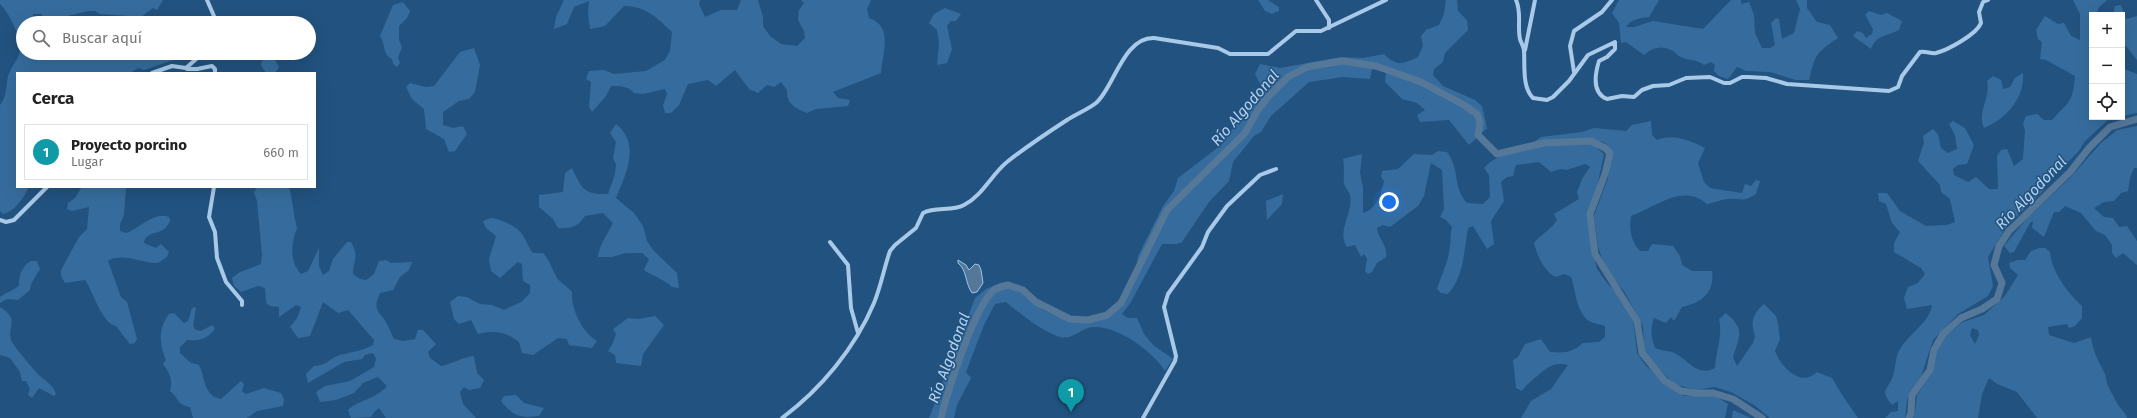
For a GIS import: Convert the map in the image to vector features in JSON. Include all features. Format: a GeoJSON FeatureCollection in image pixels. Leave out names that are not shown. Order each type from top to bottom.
{"type":"FeatureCollection","features":[{"type":"Feature","properties":{"kind":"street"},"geometry":{"type":"LineString","coordinates":[[207,0],[214,16]]}},
{"type":"Feature","properties":{"kind":"street"},"geometry":{"type":"LineString","coordinates":[[1316,0],[1329,20],[1329,28]]}},
{"type":"Feature","properties":{"kind":"street"},"geometry":{"type":"LineString","coordinates":[[782,418],[798,406],[824,382],[858,333],[874,303],[890,251],[916,228],[924,213],[934,209],[943,210],[963,206],[1006,163],[1067,120],[1096,103],[1104,94],[1118,65],[1131,50],[1141,42],[1148,38],[1154,38],[1218,48],[1230,54],[1268,54],[1275,50],[1296,31],[1321,31],[1386,0]]}},
{"type":"Feature","properties":{"kind":"street"},"geometry":{"type":"LineString","coordinates":[[1516,0],[1520,10],[1520,39],[1524,50]]}},
{"type":"Feature","properties":{"kind":"street"},"geometry":{"type":"LineString","coordinates":[[1534,0],[1523,61],[1528,91],[1533,98],[1547,100],[1553,97],[1569,81],[1574,72],[1588,55],[1615,42],[1616,49],[1599,61],[1595,82],[1599,93],[1606,99],[1622,96],[1634,97],[1642,90],[1653,86],[1669,85],[1686,78],[1710,77],[1724,83],[1730,83],[1742,77],[1748,77],[1766,78],[1788,84],[1889,91],[1898,87],[1902,76],[1920,52],[1939,52],[1965,40],[1976,31],[1981,23],[1979,8],[1982,2],[1988,0]]}},
{"type":"Feature","properties":{"kind":"street"},"geometry":{"type":"LineString","coordinates":[[1574,72],[1570,46],[1574,31],[1602,12],[1612,0]]}},
{"type":"Feature","properties":{"kind":"street"},"geometry":{"type":"LineString","coordinates":[[186,68],[195,60]]}},
{"type":"Feature","properties":{"kind":"street"},"geometry":{"type":"LineString","coordinates":[[155,72],[172,66],[197,69],[212,66],[215,69],[215,72]]}},
{"type":"Feature","properties":{"kind":"street"},"geometry":{"type":"LineString","coordinates":[[1143,418],[1175,361],[1164,307],[1168,294],[1202,247],[1208,232],[1227,206],[1260,174],[1276,169]]}},
{"type":"Feature","properties":{"kind":"street"},"geometry":{"type":"LineString","coordinates":[[0,220],[6,222],[14,220],[46,188]]}},
{"type":"Feature","properties":{"kind":"street"},"geometry":{"type":"LineString","coordinates":[[214,188],[209,217],[215,232],[217,258],[226,282],[242,301],[242,306]]}},
{"type":"Feature","properties":{"kind":"street"},"geometry":{"type":"LineString","coordinates":[[830,242],[848,265],[851,308],[858,333]]}},
{"type":"Feature","properties":{"kind":"shaded area"},"geometry":{"type":"Polygon","coordinates":[[[0,0],[163,0],[157,10],[153,8],[142,16],[100,14],[95,11],[88,11],[68,16],[43,16],[41,14],[33,14],[33,16],[16,16],[16,31],[7,13],[0,4],[0,0]]]}},
{"type":"Feature","properties":{"kind":"shaded area"},"geometry":{"type":"Polygon","coordinates":[[[564,0],[700,0],[699,4],[705,17],[721,10],[737,10],[741,0],[758,0],[763,17],[763,26],[770,36],[781,44],[797,46],[805,38],[804,31],[798,20],[799,10],[804,3],[801,0],[871,0],[867,9],[869,18],[877,22],[882,27],[885,41],[881,73],[833,92],[838,98],[850,100],[848,106],[816,109],[807,113],[792,105],[788,99],[787,90],[781,82],[774,87],[767,85],[758,93],[749,89],[735,70],[716,86],[708,80],[688,84],[679,105],[671,113],[665,113],[663,105],[667,94],[665,89],[643,94],[634,93],[624,87],[615,86],[611,86],[606,96],[592,112],[589,107],[591,82],[586,79],[589,71],[604,70],[614,74],[646,71],[665,60],[670,51],[672,32],[651,14],[639,8],[624,6],[605,26],[590,29],[588,14],[589,1],[574,7],[567,24],[554,29],[556,17],[564,0]]]}},
{"type":"Feature","properties":{"kind":"shaded area"},"geometry":{"type":"Polygon","coordinates":[[[1258,0],[1268,0],[1279,7],[1279,11],[1272,14],[1265,11],[1258,0]]]}},
{"type":"Feature","properties":{"kind":"shaded area"},"geometry":{"type":"Polygon","coordinates":[[[1446,0],[1457,0],[1458,11],[1467,20],[1468,30],[1445,53],[1443,62],[1434,69],[1433,75],[1443,86],[1475,100],[1482,106],[1487,128],[1469,145],[1449,120],[1420,122],[1417,115],[1425,110],[1417,103],[1402,99],[1385,82],[1386,72],[1372,69],[1370,79],[1343,77],[1309,82],[1271,116],[1261,132],[1254,136],[1233,162],[1229,181],[1209,202],[1182,242],[1177,244],[1162,244],[1131,302],[1122,314],[1128,318],[1137,318],[1144,334],[1153,345],[1173,359],[1165,371],[1160,363],[1142,347],[1109,329],[1098,327],[1088,328],[1064,338],[1053,335],[1039,327],[1006,302],[995,304],[984,325],[966,372],[971,378],[957,405],[954,418],[929,418],[975,298],[986,289],[1000,283],[1017,289],[1043,310],[1065,320],[1088,321],[1108,316],[1122,303],[1135,279],[1138,256],[1163,206],[1174,191],[1178,178],[1221,145],[1262,88],[1255,74],[1260,64],[1280,68],[1341,57],[1363,58],[1384,54],[1397,63],[1404,63],[1418,57],[1423,46],[1421,36],[1426,30],[1439,25],[1444,14],[1446,0]]]}},
{"type":"Feature","properties":{"kind":"shaded area"},"geometry":{"type":"Polygon","coordinates":[[[1619,0],[1659,0],[1649,17],[1639,18],[1628,24],[1626,27],[1634,27],[1653,21],[1703,29],[1731,0],[1741,0],[1741,4],[1749,2],[1754,15],[1755,33],[1762,48],[1770,48],[1775,45],[1771,23],[1776,18],[1779,19],[1782,39],[1794,33],[1800,9],[1796,0],[1807,0],[1807,8],[1817,22],[1830,25],[1838,38],[1821,51],[1815,59],[1809,80],[1796,80],[1770,72],[1746,71],[1737,67],[1728,79],[1719,76],[1714,71],[1715,65],[1711,62],[1704,65],[1697,61],[1680,57],[1673,51],[1665,48],[1651,50],[1644,55],[1626,42],[1621,43],[1619,23],[1612,13],[1619,0]]]}},
{"type":"Feature","properties":{"kind":"shaded area"},"geometry":{"type":"Polygon","coordinates":[[[2073,0],[2107,0],[2099,7],[2097,12],[2089,12],[2089,120],[2108,120],[2085,141],[2079,151],[2046,184],[2044,190],[2007,226],[1988,257],[1993,286],[1988,296],[1958,314],[1933,340],[1921,377],[1910,392],[1907,400],[1905,418],[1885,418],[1891,412],[1898,411],[1898,401],[1892,405],[1885,393],[1893,376],[1898,352],[1927,317],[1932,305],[1907,309],[1904,298],[1908,287],[1918,283],[1925,274],[1921,268],[1894,252],[1894,243],[1900,232],[1892,223],[1886,204],[1879,201],[1878,193],[1887,193],[1900,211],[1926,226],[1947,225],[1955,222],[1950,199],[1941,192],[1940,185],[1918,161],[1924,143],[1923,136],[1933,129],[1938,134],[1941,148],[1948,153],[1957,149],[1955,135],[1949,124],[1953,121],[1965,128],[1974,145],[1967,164],[1958,165],[1953,169],[1954,175],[1968,182],[1976,177],[1989,189],[1998,189],[1997,156],[2001,150],[2007,149],[2014,166],[2023,159],[2025,131],[2023,123],[2026,116],[2037,114],[2044,120],[2052,120],[2069,101],[2073,92],[2075,76],[2046,60],[2040,59],[2042,42],[2038,39],[2036,30],[2045,16],[2058,24],[2064,23],[2071,36],[2080,40],[2080,14],[2073,0]]]}},
{"type":"Feature","properties":{"kind":"shaded area"},"geometry":{"type":"Polygon","coordinates":[[[403,2],[410,11],[407,18],[399,26],[399,40],[402,47],[398,58],[400,63],[397,67],[393,64],[392,59],[385,52],[380,36],[393,5],[403,2]]]}},
{"type":"Feature","properties":{"kind":"shaded area"},"geometry":{"type":"Polygon","coordinates":[[[2121,5],[2124,12],[2114,12],[2115,6],[2121,5]]]}},
{"type":"Feature","properties":{"kind":"shaded area"},"geometry":{"type":"Polygon","coordinates":[[[945,8],[961,14],[956,21],[951,21],[947,26],[952,49],[947,63],[937,65],[939,43],[937,30],[929,23],[934,14],[945,8]]]}},
{"type":"Feature","properties":{"kind":"shaded area"},"geometry":{"type":"Polygon","coordinates":[[[1869,11],[1881,15],[1887,13],[1902,21],[1899,30],[1879,38],[1873,44],[1871,49],[1853,36],[1857,31],[1863,33],[1866,38],[1872,34],[1873,29],[1865,15],[1869,11]]]}},
{"type":"Feature","properties":{"kind":"shaded area"},"geometry":{"type":"Polygon","coordinates":[[[2125,16],[2126,19],[2137,16],[2137,60],[2125,45],[2125,16]]]}},
{"type":"Feature","properties":{"kind":"shaded area"},"geometry":{"type":"Polygon","coordinates":[[[474,48],[480,65],[475,92],[469,99],[459,101],[443,112],[443,125],[453,128],[463,126],[467,134],[455,151],[449,152],[444,139],[426,129],[424,109],[412,99],[406,87],[410,83],[426,87],[434,86],[460,52],[474,48]]]}},
{"type":"Feature","properties":{"kind":"shaded area"},"geometry":{"type":"Polygon","coordinates":[[[16,60],[173,60],[144,70],[138,68],[132,72],[16,72],[16,188],[28,188],[22,200],[12,210],[3,214],[0,211],[0,105],[5,95],[8,76],[16,60]]]}},
{"type":"Feature","properties":{"kind":"shaded area"},"geometry":{"type":"Polygon","coordinates":[[[262,60],[275,60],[279,67],[276,72],[265,72],[261,65],[262,60]]]}},
{"type":"Feature","properties":{"kind":"shaded area"},"geometry":{"type":"Polygon","coordinates":[[[2125,69],[2137,74],[2137,113],[2125,115],[2125,69]]]}},
{"type":"Feature","properties":{"kind":"shaded area"},"geometry":{"type":"Polygon","coordinates":[[[2023,73],[2021,91],[2017,99],[2007,113],[2000,119],[1984,128],[1982,116],[1988,87],[1987,81],[1993,76],[2001,80],[2003,89],[2010,87],[2015,78],[2023,73]]]}},
{"type":"Feature","properties":{"kind":"shaded area"},"geometry":{"type":"Polygon","coordinates":[[[1651,121],[1652,135],[1657,140],[1669,137],[1681,138],[1705,148],[1698,163],[1704,182],[1710,188],[1742,193],[1745,184],[1751,186],[1756,180],[1760,181],[1756,194],[1742,200],[1726,199],[1707,204],[1698,198],[1679,196],[1631,216],[1631,235],[1640,251],[1648,251],[1652,244],[1673,246],[1680,256],[1682,265],[1692,271],[1712,271],[1711,285],[1706,295],[1696,303],[1682,307],[1674,321],[1671,317],[1666,323],[1654,318],[1652,333],[1655,348],[1674,353],[1699,370],[1703,371],[1715,368],[1720,337],[1719,319],[1726,313],[1738,328],[1739,337],[1733,357],[1737,366],[1753,343],[1755,336],[1753,327],[1754,318],[1757,311],[1764,304],[1776,316],[1780,339],[1775,351],[1782,363],[1792,374],[1798,377],[1805,378],[1817,372],[1832,378],[1858,418],[1770,418],[1754,405],[1731,392],[1715,387],[1695,390],[1674,384],[1648,357],[1644,350],[1643,326],[1624,291],[1607,272],[1598,247],[1594,216],[1608,178],[1611,151],[1605,143],[1592,141],[1549,142],[1535,144],[1534,142],[1541,137],[1582,132],[1594,128],[1626,131],[1632,125],[1651,121]]]}},
{"type":"Feature","properties":{"kind":"shaded area"},"geometry":{"type":"Polygon","coordinates":[[[616,124],[624,132],[630,150],[627,169],[616,198],[634,213],[643,226],[647,241],[653,250],[677,273],[679,288],[672,287],[644,270],[649,259],[642,253],[626,253],[612,257],[598,257],[602,244],[613,223],[603,213],[585,216],[577,225],[566,228],[558,228],[553,219],[539,207],[539,195],[563,192],[565,173],[572,168],[581,186],[589,192],[608,194],[615,174],[616,164],[613,158],[616,142],[610,133],[616,124]]]}},
{"type":"Feature","properties":{"kind":"shaded area"},"geometry":{"type":"Polygon","coordinates":[[[2137,126],[2137,168],[2134,168],[2130,178],[2128,191],[2121,193],[2114,201],[2104,202],[2094,208],[2104,217],[2113,218],[2119,227],[2127,226],[2137,241],[2137,265],[2123,253],[2116,258],[2112,253],[2112,245],[2105,235],[2096,231],[2081,213],[2065,206],[2059,212],[2054,212],[2044,237],[2032,228],[2033,221],[2030,223],[2014,252],[2010,253],[2004,246],[2028,217],[2070,178],[2101,143],[2117,130],[2137,126]]]}},
{"type":"Feature","properties":{"kind":"shaded area"},"geometry":{"type":"Polygon","coordinates":[[[1592,144],[1604,154],[1597,187],[1588,214],[1594,257],[1597,269],[1607,283],[1616,292],[1633,321],[1637,353],[1646,366],[1668,386],[1684,396],[1714,395],[1728,404],[1725,418],[1521,418],[1531,401],[1551,389],[1568,365],[1558,364],[1550,366],[1530,382],[1522,391],[1516,388],[1513,360],[1518,357],[1525,344],[1541,339],[1550,352],[1564,352],[1571,351],[1583,343],[1599,342],[1605,337],[1605,326],[1591,322],[1582,314],[1577,302],[1571,277],[1564,274],[1556,277],[1552,275],[1539,258],[1534,243],[1552,227],[1557,220],[1554,214],[1579,199],[1577,192],[1582,179],[1590,167],[1586,164],[1566,170],[1561,169],[1551,172],[1539,162],[1516,165],[1513,176],[1507,177],[1501,182],[1504,201],[1491,221],[1494,244],[1487,249],[1473,226],[1468,228],[1460,271],[1457,280],[1448,294],[1441,293],[1437,289],[1448,257],[1452,227],[1446,220],[1440,217],[1444,209],[1442,170],[1431,163],[1424,196],[1418,206],[1390,227],[1383,225],[1377,228],[1386,249],[1386,257],[1377,263],[1372,272],[1368,274],[1365,271],[1367,259],[1364,254],[1361,257],[1355,245],[1347,247],[1344,241],[1344,228],[1351,202],[1350,195],[1344,184],[1343,159],[1362,154],[1360,173],[1363,187],[1363,213],[1375,205],[1380,196],[1384,181],[1381,177],[1382,171],[1398,169],[1414,154],[1432,155],[1438,151],[1447,152],[1454,166],[1462,197],[1467,203],[1483,204],[1490,197],[1489,175],[1484,168],[1493,160],[1505,154],[1534,147],[1592,144]]]}},
{"type":"Feature","properties":{"kind":"shaded area"},"geometry":{"type":"Polygon","coordinates":[[[81,188],[126,188],[124,215],[120,224],[120,231],[126,233],[152,218],[158,216],[169,217],[170,221],[166,227],[161,231],[149,235],[145,239],[144,243],[156,248],[161,244],[169,252],[167,257],[156,263],[125,258],[108,261],[121,297],[127,302],[137,339],[135,343],[130,344],[116,326],[106,320],[85,280],[65,283],[61,276],[61,270],[79,237],[87,229],[89,207],[72,211],[67,209],[68,203],[75,198],[81,188]]]}},
{"type":"Feature","properties":{"kind":"shaded area"},"geometry":{"type":"Polygon","coordinates":[[[256,188],[289,188],[297,228],[293,240],[292,252],[294,264],[301,274],[308,271],[319,248],[319,266],[323,275],[329,271],[333,259],[347,242],[351,242],[356,256],[353,274],[360,279],[366,280],[374,274],[379,261],[386,260],[391,263],[412,262],[409,270],[400,277],[393,290],[380,293],[377,303],[378,310],[394,339],[403,341],[415,339],[418,330],[423,330],[436,344],[428,352],[430,358],[441,366],[474,356],[477,373],[484,380],[480,388],[469,390],[464,387],[460,392],[463,404],[476,418],[386,418],[379,408],[371,417],[351,418],[348,410],[378,394],[387,386],[378,377],[363,383],[354,393],[336,400],[320,402],[316,392],[325,386],[350,381],[374,367],[376,359],[373,353],[365,355],[362,359],[344,362],[308,383],[306,374],[314,366],[325,363],[340,355],[361,350],[373,345],[374,340],[348,310],[338,313],[323,302],[310,336],[298,338],[290,327],[297,318],[301,307],[296,305],[279,317],[279,307],[270,306],[266,303],[265,288],[258,286],[241,292],[234,286],[232,278],[240,272],[261,264],[262,255],[257,201],[254,193],[256,188]]]}},
{"type":"Feature","properties":{"kind":"shaded area"},"geometry":{"type":"Polygon","coordinates":[[[1283,194],[1282,204],[1267,220],[1266,201],[1283,194]]]}},
{"type":"Feature","properties":{"kind":"shaded area"},"geometry":{"type":"Polygon","coordinates":[[[491,218],[503,221],[516,228],[523,236],[533,253],[543,253],[549,261],[557,278],[572,292],[573,306],[578,320],[587,332],[597,341],[592,348],[569,345],[567,339],[558,338],[533,355],[522,353],[519,342],[510,336],[495,332],[478,334],[471,320],[459,324],[454,319],[450,302],[458,296],[467,297],[480,304],[492,305],[504,310],[521,302],[530,293],[530,285],[523,281],[522,264],[518,262],[500,278],[491,271],[489,259],[496,236],[486,228],[483,221],[491,218]]]}},
{"type":"Feature","properties":{"kind":"shaded area"},"geometry":{"type":"Polygon","coordinates":[[[2039,248],[2045,248],[2050,252],[2051,260],[2057,275],[2071,295],[2082,306],[2082,318],[2075,326],[2069,328],[2067,324],[2048,327],[2049,335],[2074,343],[2091,337],[2098,361],[2105,374],[2108,385],[2118,405],[2127,418],[2037,418],[2017,392],[1997,384],[1989,378],[1982,394],[1978,418],[1913,418],[1917,395],[1933,371],[1938,349],[1945,336],[1963,322],[1984,315],[2005,296],[2018,275],[2010,268],[2009,263],[2018,260],[2025,260],[2031,251],[2039,248]],[[1972,328],[1970,335],[1975,344],[1979,335],[1978,330],[1972,328]]]}},
{"type":"Feature","properties":{"kind":"shaded area"},"geometry":{"type":"Polygon","coordinates":[[[958,260],[966,265],[969,270],[975,264],[979,265],[983,283],[977,292],[972,293],[965,273],[958,263],[958,260]]]}},
{"type":"Feature","properties":{"kind":"shaded area"},"geometry":{"type":"Polygon","coordinates":[[[31,261],[37,261],[40,269],[31,284],[30,290],[18,300],[7,299],[0,303],[0,297],[15,289],[19,285],[25,265],[31,261]]]}},
{"type":"Feature","properties":{"kind":"shaded area"},"geometry":{"type":"Polygon","coordinates":[[[0,307],[7,312],[12,320],[10,337],[12,342],[40,376],[55,391],[56,394],[54,396],[39,388],[32,398],[28,395],[30,389],[26,381],[22,381],[20,372],[10,358],[0,355],[0,307]]]}},
{"type":"Feature","properties":{"kind":"shaded area"},"geometry":{"type":"Polygon","coordinates":[[[196,307],[193,326],[196,330],[201,331],[212,325],[215,328],[207,337],[187,340],[180,347],[180,353],[191,363],[199,365],[208,390],[211,394],[221,399],[241,381],[244,384],[242,391],[246,394],[264,388],[281,393],[284,399],[283,406],[257,411],[247,418],[193,418],[190,407],[182,404],[170,391],[171,380],[163,364],[166,360],[161,342],[161,330],[165,319],[169,314],[174,313],[184,323],[188,321],[192,308],[196,307]]]}},
{"type":"Feature","properties":{"kind":"shaded area"},"geometry":{"type":"Polygon","coordinates":[[[655,316],[664,325],[643,354],[641,366],[616,363],[615,355],[608,351],[616,334],[613,329],[628,318],[639,319],[655,316]]]}},
{"type":"Feature","properties":{"kind":"shaded area"},"geometry":{"type":"Polygon","coordinates":[[[516,395],[524,403],[544,408],[539,416],[527,417],[518,415],[510,410],[501,401],[504,396],[516,395]]]}},
{"type":"Feature","properties":{"kind":"shaded area"},"geometry":{"type":"Polygon","coordinates":[[[1733,410],[1751,418],[1732,418],[1733,410]]]}},
{"type":"Feature","properties":{"kind":"waterway","name":"Río Algodonal"},"geometry":{"type":"LineString","coordinates":[[941,418],[955,370],[970,330],[987,299],[994,290],[1008,285],[1023,290],[1036,302],[1070,319],[1088,320],[1107,315],[1121,303],[1167,210],[1245,133],[1258,110],[1268,97],[1288,77],[1307,67],[1342,61],[1376,66],[1421,82],[1464,105],[1477,114],[1480,122],[1478,135],[1497,154],[1544,143],[1591,141],[1605,148],[1610,153],[1605,174],[1590,214],[1595,254],[1637,321],[1642,353],[1665,381],[1681,391],[1713,393],[1733,399],[1762,418]]}},
{"type":"Feature","properties":{"kind":"waterway","name":"Río Algodonal"},"geometry":{"type":"LineString","coordinates":[[1909,418],[1911,413],[1912,395],[1930,370],[1934,350],[1943,334],[1961,318],[1982,309],[1997,299],[2002,283],[1994,265],[1999,246],[2009,231],[2070,172],[2089,148],[2110,127],[2137,119]]}},
{"type":"Feature","properties":{"kind":"place","name":"Proyecto porcino"},"geometry":{"type":"Point","coordinates":[1071,412]}}]}
